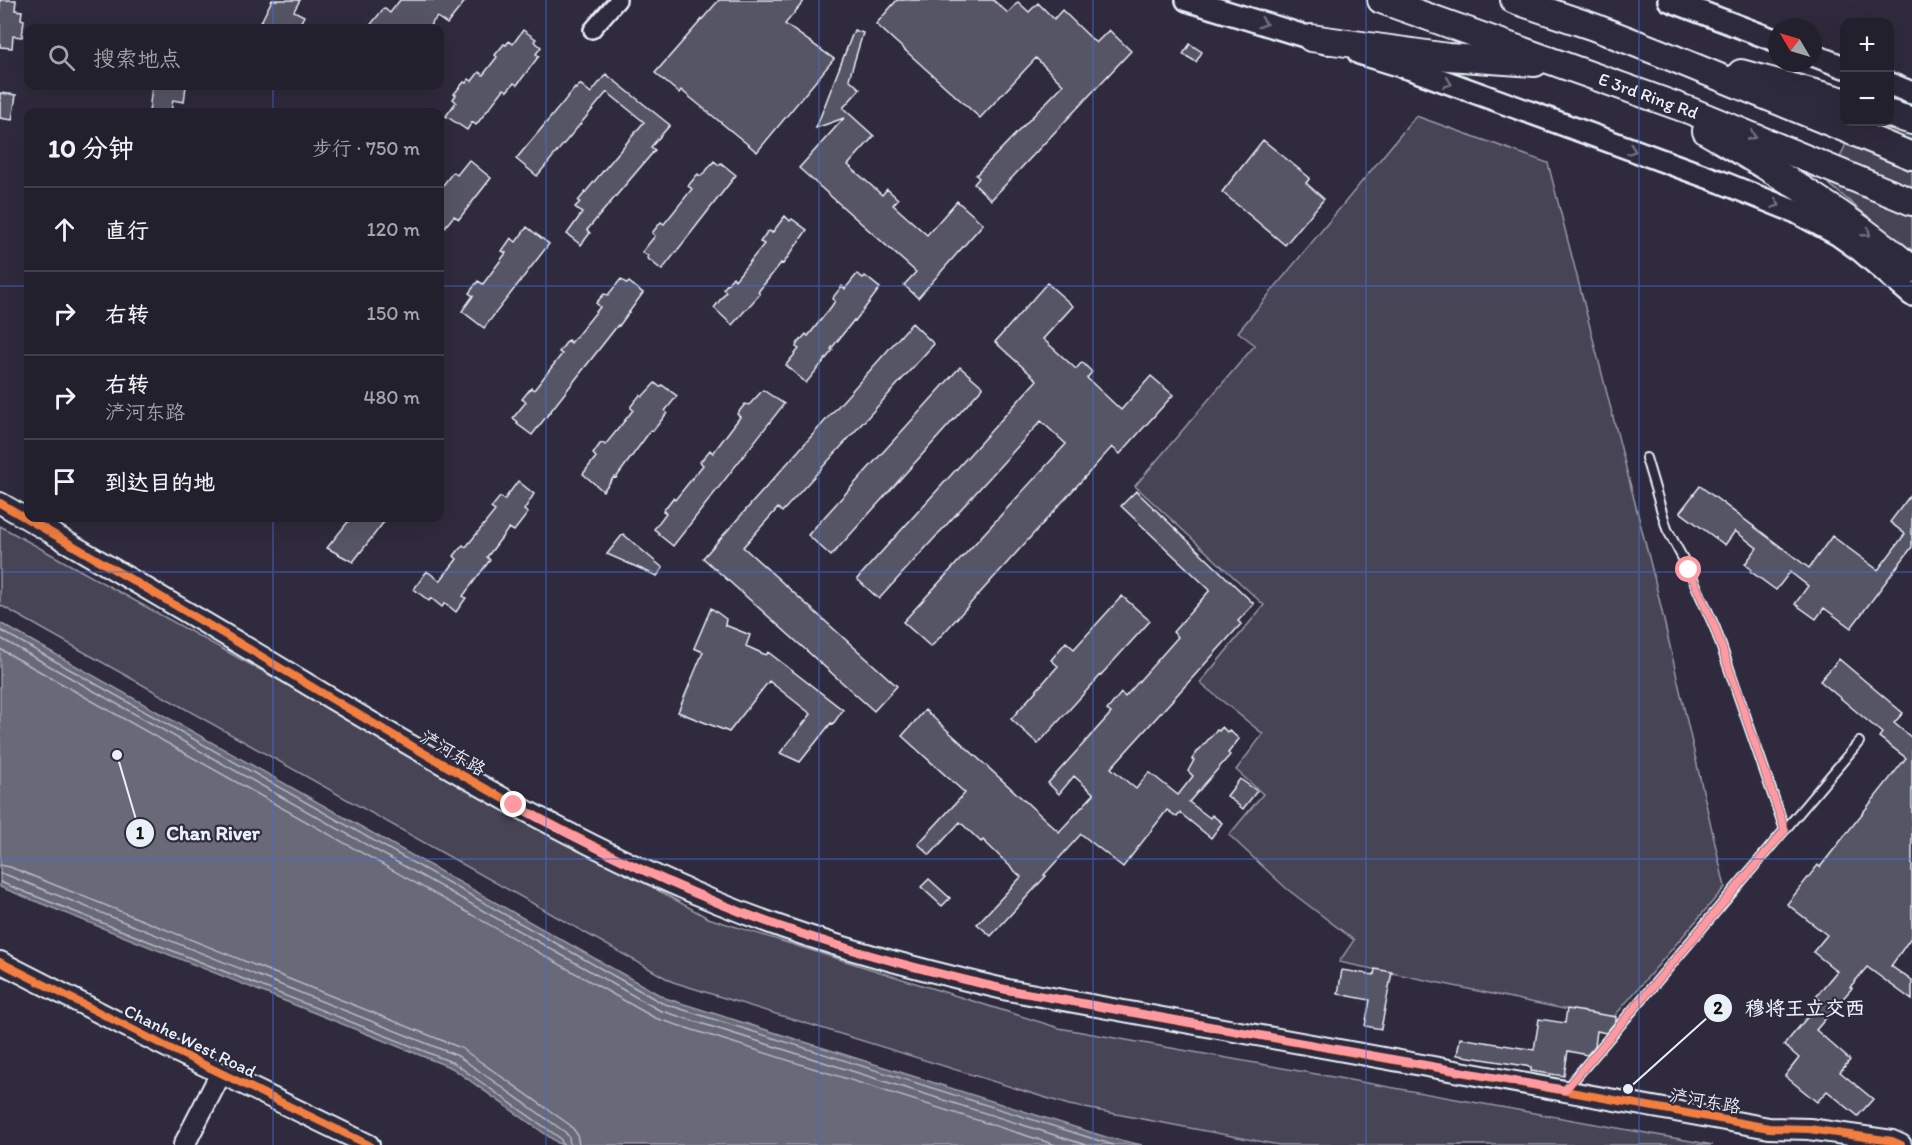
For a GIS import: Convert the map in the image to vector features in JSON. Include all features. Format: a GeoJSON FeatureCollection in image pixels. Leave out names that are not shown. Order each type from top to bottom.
{"type":"FeatureCollection","features":[{"type":"Feature","properties":{"kind":"highway","name":"E 3rd Ring Rd"},"geometry":{"type":"LineString","coordinates":[[1381,0],[1691,111],[1912,202]]}},
{"type":"Feature","properties":{"kind":"highway"},"geometry":{"type":"LineString","coordinates":[[1514,0],[1658,52],[1912,156]]}},
{"type":"Feature","properties":{"kind":"highway"},"geometry":{"type":"LineString","coordinates":[[1553,0],[1594,27]]}},
{"type":"Feature","properties":{"kind":"highway"},"geometry":{"type":"LineString","coordinates":[[1311,38],[1448,57],[1559,65]]}},
{"type":"Feature","properties":{"kind":"highway"},"geometry":{"type":"LineString","coordinates":[[1658,52],[1840,100]]}},
{"type":"Feature","properties":{"kind":"highway"},"geometry":{"type":"LineString","coordinates":[[1637,92],[1772,169],[1860,227],[1912,269]]}},
{"type":"Feature","properties":{"kind":"highway"},"geometry":{"type":"LineString","coordinates":[[1894,115],[1912,121]]}},
{"type":"Feature","properties":{"kind":"main road"},"geometry":{"type":"LineString","coordinates":[[1187,0],[1411,69],[1782,206],[1808,218],[1848,242],[1912,295]]}},
{"type":"Feature","properties":{"kind":"main road"},"geometry":{"type":"LineString","coordinates":[[1669,0],[1768,38]]}},
{"type":"Feature","properties":{"kind":"main road"},"geometry":{"type":"LineString","coordinates":[[1822,58],[1840,65]]}},
{"type":"Feature","properties":{"kind":"main road"},"geometry":{"type":"LineString","coordinates":[[1894,86],[1912,93]]}},
{"type":"Feature","properties":{"kind":"street"},"geometry":{"type":"LineString","coordinates":[[592,30],[618,0]]}},
{"type":"Feature","properties":{"kind":"street","name":"浐河东路"},"geometry":{"type":"LineString","coordinates":[[0,503],[24,517]]}},
{"type":"Feature","properties":{"kind":"street","name":"浐河东路"},"geometry":{"type":"LineString","coordinates":[[32,522],[514,805],[624,862],[717,903],[790,930],[938,973],[1008,990],[1769,1128]]}},
{"type":"Feature","properties":{"kind":"street","name":"Chanhe West Road"},"geometry":{"type":"LineString","coordinates":[[0,962],[369,1145]]}},
{"type":"Feature","properties":{"kind":"street"},"geometry":{"type":"LineString","coordinates":[[184,1145],[221,1073]]}},
{"type":"Feature","properties":{"kind":"street"},"geometry":{"type":"LineString","coordinates":[[1769,1128],[1820,1145]]}},
{"type":"Feature","properties":{"kind":"street"},"geometry":{"type":"LineString","coordinates":[[1769,1128],[1809,1130],[1892,1141],[1901,1145]]}},
{"type":"Feature","properties":{"kind":"lane"},"geometry":{"type":"LineString","coordinates":[[1646,458],[1667,529],[1689,570],[1715,628],[1785,830]]}},
{"type":"Feature","properties":{"kind":"lane"},"geometry":{"type":"LineString","coordinates":[[1565,1090],[1859,742]]}},
{"type":"Feature","properties":{"kind":"shaded area"},"geometry":{"type":"Polygon","coordinates":[[[1416,116],[1548,163],[1655,581],[1725,887],[1612,1019],[1339,962],[1354,940],[1287,889],[1229,835],[1263,794],[1236,770],[1263,734],[1200,683],[1264,605],[1135,486],[1255,345],[1238,332],[1416,116]]]}},
{"type":"Feature","properties":{"kind":"shaded area"},"geometry":{"type":"Polygon","coordinates":[[[1853,126],[1894,126],[1912,131],[1912,254],[1829,184],[1853,126]]]}},
{"type":"Feature","properties":{"kind":"shaded area"},"geometry":{"type":"Polygon","coordinates":[[[0,526],[708,918],[1059,1028],[1713,1145],[1279,1145],[1069,1105],[673,982],[0,605],[0,526]]]}},
{"type":"Feature","properties":{"kind":"water"},"geometry":{"type":"Polygon","coordinates":[[[0,623],[665,998],[1106,1137],[1142,1145],[562,1145],[452,1068],[0,887],[0,623]]]}},
{"type":"Feature","properties":{"kind":"building"},"geometry":{"type":"Polygon","coordinates":[[[0,0],[16,0],[15,10],[22,11],[21,19],[24,20],[22,37],[13,36],[12,48],[0,47],[0,0]]]}},
{"type":"Feature","properties":{"kind":"building"},"geometry":{"type":"Polygon","coordinates":[[[272,0],[300,0],[294,11],[304,16],[300,24],[260,24],[272,0]]]}},
{"type":"Feature","properties":{"kind":"building"},"geometry":{"type":"Polygon","coordinates":[[[400,0],[466,0],[447,24],[437,17],[431,24],[371,24],[384,8],[390,13],[400,0]]]}},
{"type":"Feature","properties":{"kind":"building"},"geometry":{"type":"Polygon","coordinates":[[[719,0],[805,0],[785,24],[834,59],[757,152],[681,90],[679,93],[655,73],[719,0]]]}},
{"type":"Feature","properties":{"kind":"building"},"geometry":{"type":"Polygon","coordinates":[[[897,0],[993,0],[1008,13],[1018,2],[1029,12],[1038,3],[1054,19],[1062,10],[1096,43],[1109,30],[1131,51],[991,200],[974,184],[979,178],[976,175],[1063,85],[1036,58],[980,118],[876,24],[897,0]]]}},
{"type":"Feature","properties":{"kind":"building"},"geometry":{"type":"Polygon","coordinates":[[[523,30],[536,39],[534,41],[541,47],[536,54],[539,56],[517,85],[514,83],[507,91],[504,89],[476,125],[472,122],[467,130],[446,116],[456,102],[453,99],[456,95],[454,94],[464,82],[466,83],[469,79],[472,81],[479,72],[483,75],[504,44],[506,45],[509,41],[513,44],[523,30]]]}},
{"type":"Feature","properties":{"kind":"building"},"geometry":{"type":"Polygon","coordinates":[[[854,30],[863,33],[849,79],[860,89],[843,108],[874,136],[848,165],[882,195],[887,189],[898,199],[893,205],[927,235],[957,201],[983,224],[918,298],[904,285],[916,272],[799,168],[844,118],[816,128],[854,30]]]}},
{"type":"Feature","properties":{"kind":"building"},"geometry":{"type":"Polygon","coordinates":[[[1190,44],[1202,52],[1196,62],[1183,54],[1190,44]]]}},
{"type":"Feature","properties":{"kind":"building"},"geometry":{"type":"Polygon","coordinates":[[[606,74],[670,125],[651,147],[655,150],[587,230],[590,233],[581,245],[567,234],[582,213],[575,207],[580,202],[578,201],[644,122],[607,92],[537,176],[516,159],[575,88],[580,84],[591,93],[606,74]]]}},
{"type":"Feature","properties":{"kind":"building"},"geometry":{"type":"Polygon","coordinates":[[[152,90],[186,90],[184,102],[173,100],[172,108],[149,108],[152,90]]]}},
{"type":"Feature","properties":{"kind":"building"},"geometry":{"type":"Polygon","coordinates":[[[0,93],[16,95],[12,120],[0,118],[0,93]]]}},
{"type":"Feature","properties":{"kind":"building"},"geometry":{"type":"Polygon","coordinates":[[[1263,140],[1310,178],[1306,183],[1324,199],[1285,245],[1222,192],[1263,140]]]}},
{"type":"Feature","properties":{"kind":"building"},"geometry":{"type":"Polygon","coordinates":[[[469,160],[491,178],[459,219],[454,216],[444,228],[444,184],[453,172],[457,175],[469,160]]]}},
{"type":"Feature","properties":{"kind":"building"},"geometry":{"type":"Polygon","coordinates":[[[714,161],[719,165],[721,163],[736,175],[662,270],[642,252],[655,236],[652,233],[661,222],[664,224],[692,189],[688,186],[714,161]]]}},
{"type":"Feature","properties":{"kind":"building"},"geometry":{"type":"Polygon","coordinates":[[[785,216],[807,230],[783,264],[781,263],[758,292],[760,294],[732,325],[714,308],[726,292],[723,289],[733,277],[735,280],[764,244],[760,242],[767,232],[772,233],[785,216]]]}},
{"type":"Feature","properties":{"kind":"building"},"geometry":{"type":"Polygon","coordinates":[[[527,227],[549,244],[484,328],[462,311],[473,296],[469,293],[478,281],[483,284],[506,253],[502,251],[511,238],[516,242],[527,227]]]}},
{"type":"Feature","properties":{"kind":"building"},"geometry":{"type":"Polygon","coordinates":[[[857,274],[863,278],[865,276],[880,288],[806,383],[786,365],[799,349],[796,347],[797,344],[806,334],[808,336],[831,307],[835,301],[834,296],[842,286],[845,289],[857,274]]]}},
{"type":"Feature","properties":{"kind":"building"},"geometry":{"type":"Polygon","coordinates":[[[621,279],[643,293],[532,435],[517,424],[518,422],[513,418],[526,402],[522,399],[531,388],[534,390],[562,354],[559,352],[568,340],[571,343],[600,307],[596,303],[604,294],[608,295],[621,279]]]}},
{"type":"Feature","properties":{"kind":"building"},"geometry":{"type":"Polygon","coordinates":[[[1047,283],[1073,306],[1043,339],[1076,369],[1082,362],[1092,372],[1087,378],[1121,410],[1151,376],[1173,395],[1120,454],[1112,447],[931,647],[903,622],[1066,444],[1041,421],[879,599],[857,579],[1037,380],[995,342],[1047,283]]]}},
{"type":"Feature","properties":{"kind":"building"},"geometry":{"type":"Polygon","coordinates":[[[912,323],[934,344],[782,512],[778,508],[743,547],[897,686],[874,711],[703,558],[912,323]]]}},
{"type":"Feature","properties":{"kind":"building"},"geometry":{"type":"Polygon","coordinates":[[[960,367],[983,387],[831,556],[808,535],[960,367]]]}},
{"type":"Feature","properties":{"kind":"building"},"geometry":{"type":"Polygon","coordinates":[[[655,383],[660,387],[662,385],[677,396],[653,431],[651,430],[616,478],[614,477],[603,491],[583,474],[596,457],[593,454],[600,444],[605,445],[633,410],[631,406],[655,383]]]}},
{"type":"Feature","properties":{"kind":"building"},"geometry":{"type":"Polygon","coordinates":[[[763,390],[784,404],[673,546],[654,529],[666,513],[663,511],[673,498],[675,500],[703,465],[700,462],[710,450],[713,453],[740,417],[737,414],[745,404],[749,405],[763,390]]]}},
{"type":"Feature","properties":{"kind":"building"},"geometry":{"type":"Polygon","coordinates":[[[518,481],[534,494],[524,510],[528,513],[514,531],[509,528],[487,557],[490,560],[463,596],[466,598],[456,612],[445,603],[442,607],[431,598],[429,601],[414,589],[427,571],[440,581],[457,559],[454,556],[463,545],[466,547],[495,511],[491,508],[499,498],[504,500],[518,481]]]}},
{"type":"Feature","properties":{"kind":"building"},"geometry":{"type":"Polygon","coordinates":[[[1700,486],[1809,568],[1832,536],[1878,570],[1905,534],[1890,522],[1912,493],[1912,547],[1851,628],[1824,608],[1816,619],[1795,604],[1808,586],[1790,572],[1776,590],[1750,571],[1751,569],[1745,564],[1757,548],[1735,531],[1725,545],[1680,512],[1700,486]]]}},
{"type":"Feature","properties":{"kind":"building"},"geometry":{"type":"Polygon","coordinates":[[[1136,491],[1254,604],[1238,621],[1241,624],[1111,768],[1136,789],[1149,772],[1178,795],[1193,776],[1188,771],[1198,751],[1217,730],[1219,731],[1222,727],[1227,732],[1229,730],[1239,739],[1228,753],[1230,755],[1189,802],[1210,818],[1212,815],[1222,823],[1211,838],[1180,813],[1177,817],[1167,810],[1123,867],[1081,834],[991,936],[977,924],[1021,877],[983,840],[981,842],[960,822],[930,855],[918,844],[965,793],[902,736],[925,710],[1059,832],[1094,794],[1074,776],[1059,794],[1048,783],[1111,713],[1107,710],[1121,693],[1125,697],[1178,637],[1173,632],[1210,590],[1121,506],[1136,491]]]}},
{"type":"Feature","properties":{"kind":"building"},"geometry":{"type":"Polygon","coordinates":[[[348,522],[384,522],[353,562],[327,548],[348,522]]]}},
{"type":"Feature","properties":{"kind":"building"},"geometry":{"type":"Polygon","coordinates":[[[623,534],[663,568],[657,576],[607,554],[623,534]]]}},
{"type":"Feature","properties":{"kind":"building"},"geometry":{"type":"Polygon","coordinates":[[[1122,596],[1150,621],[1038,744],[1011,719],[1058,666],[1051,660],[1066,642],[1074,649],[1122,596]]]}},
{"type":"Feature","properties":{"kind":"building"},"geometry":{"type":"Polygon","coordinates":[[[711,608],[726,619],[725,625],[750,635],[746,646],[766,655],[768,652],[843,710],[800,762],[780,753],[811,714],[769,681],[729,732],[678,712],[703,652],[694,648],[711,608]]]}},
{"type":"Feature","properties":{"kind":"building"},"geometry":{"type":"Polygon","coordinates":[[[1839,659],[1903,713],[1894,723],[1912,738],[1912,936],[1891,966],[1912,981],[1912,1000],[1867,967],[1816,1030],[1850,1060],[1840,1072],[1873,1099],[1858,1116],[1827,1091],[1817,1102],[1785,1076],[1799,1058],[1784,1045],[1821,1001],[1816,996],[1837,971],[1813,952],[1827,935],[1787,904],[1818,865],[1820,867],[1906,758],[1879,737],[1882,733],[1820,681],[1839,659]]]}},
{"type":"Feature","properties":{"kind":"building"},"geometry":{"type":"Polygon","coordinates":[[[1240,779],[1257,791],[1243,809],[1227,796],[1240,779]]]}},
{"type":"Feature","properties":{"kind":"building"},"geometry":{"type":"Polygon","coordinates":[[[929,879],[950,898],[942,906],[921,887],[929,879]]]}},
{"type":"Feature","properties":{"kind":"building"},"geometry":{"type":"Polygon","coordinates":[[[1375,969],[1392,972],[1381,1029],[1365,1026],[1370,1000],[1338,994],[1342,970],[1374,975],[1375,969]]]}},
{"type":"Feature","properties":{"kind":"building"},"geometry":{"type":"Polygon","coordinates":[[[1567,1009],[1616,1017],[1616,1021],[1606,1033],[1597,1031],[1595,1046],[1587,1055],[1568,1051],[1564,1076],[1531,1071],[1531,1067],[1457,1055],[1460,1038],[1534,1050],[1539,1019],[1565,1023],[1567,1009]]]}},
{"type":"Feature","properties":{"kind":"cycle path"},"geometry":{"type":"LineString","coordinates":[[0,503],[24,517]]}},
{"type":"Feature","properties":{"kind":"cycle path"},"geometry":{"type":"LineString","coordinates":[[33,522],[504,799],[662,879],[787,929],[897,962],[1008,990],[1769,1128],[1809,1129],[1892,1141],[1901,1145]]}},
{"type":"Feature","properties":{"kind":"cycle path"},"geometry":{"type":"LineString","coordinates":[[0,962],[161,1044],[369,1145]]}},
{"type":"Feature","properties":{"kind":"place","name":"Chan River"},"geometry":{"type":"Point","coordinates":[117,755]}},
{"type":"Feature","properties":{"kind":"place","name":"穆将王立交西"},"geometry":{"type":"Point","coordinates":[1628,1089]}},
{"type":"Feature","properties":{"kind":"route"},"geometry":{"type":"LineString","coordinates":[[514,805],[624,862],[717,903],[790,930],[938,973],[1008,990],[1565,1090],[1785,830],[1715,628],[1689,570]]}}]}
